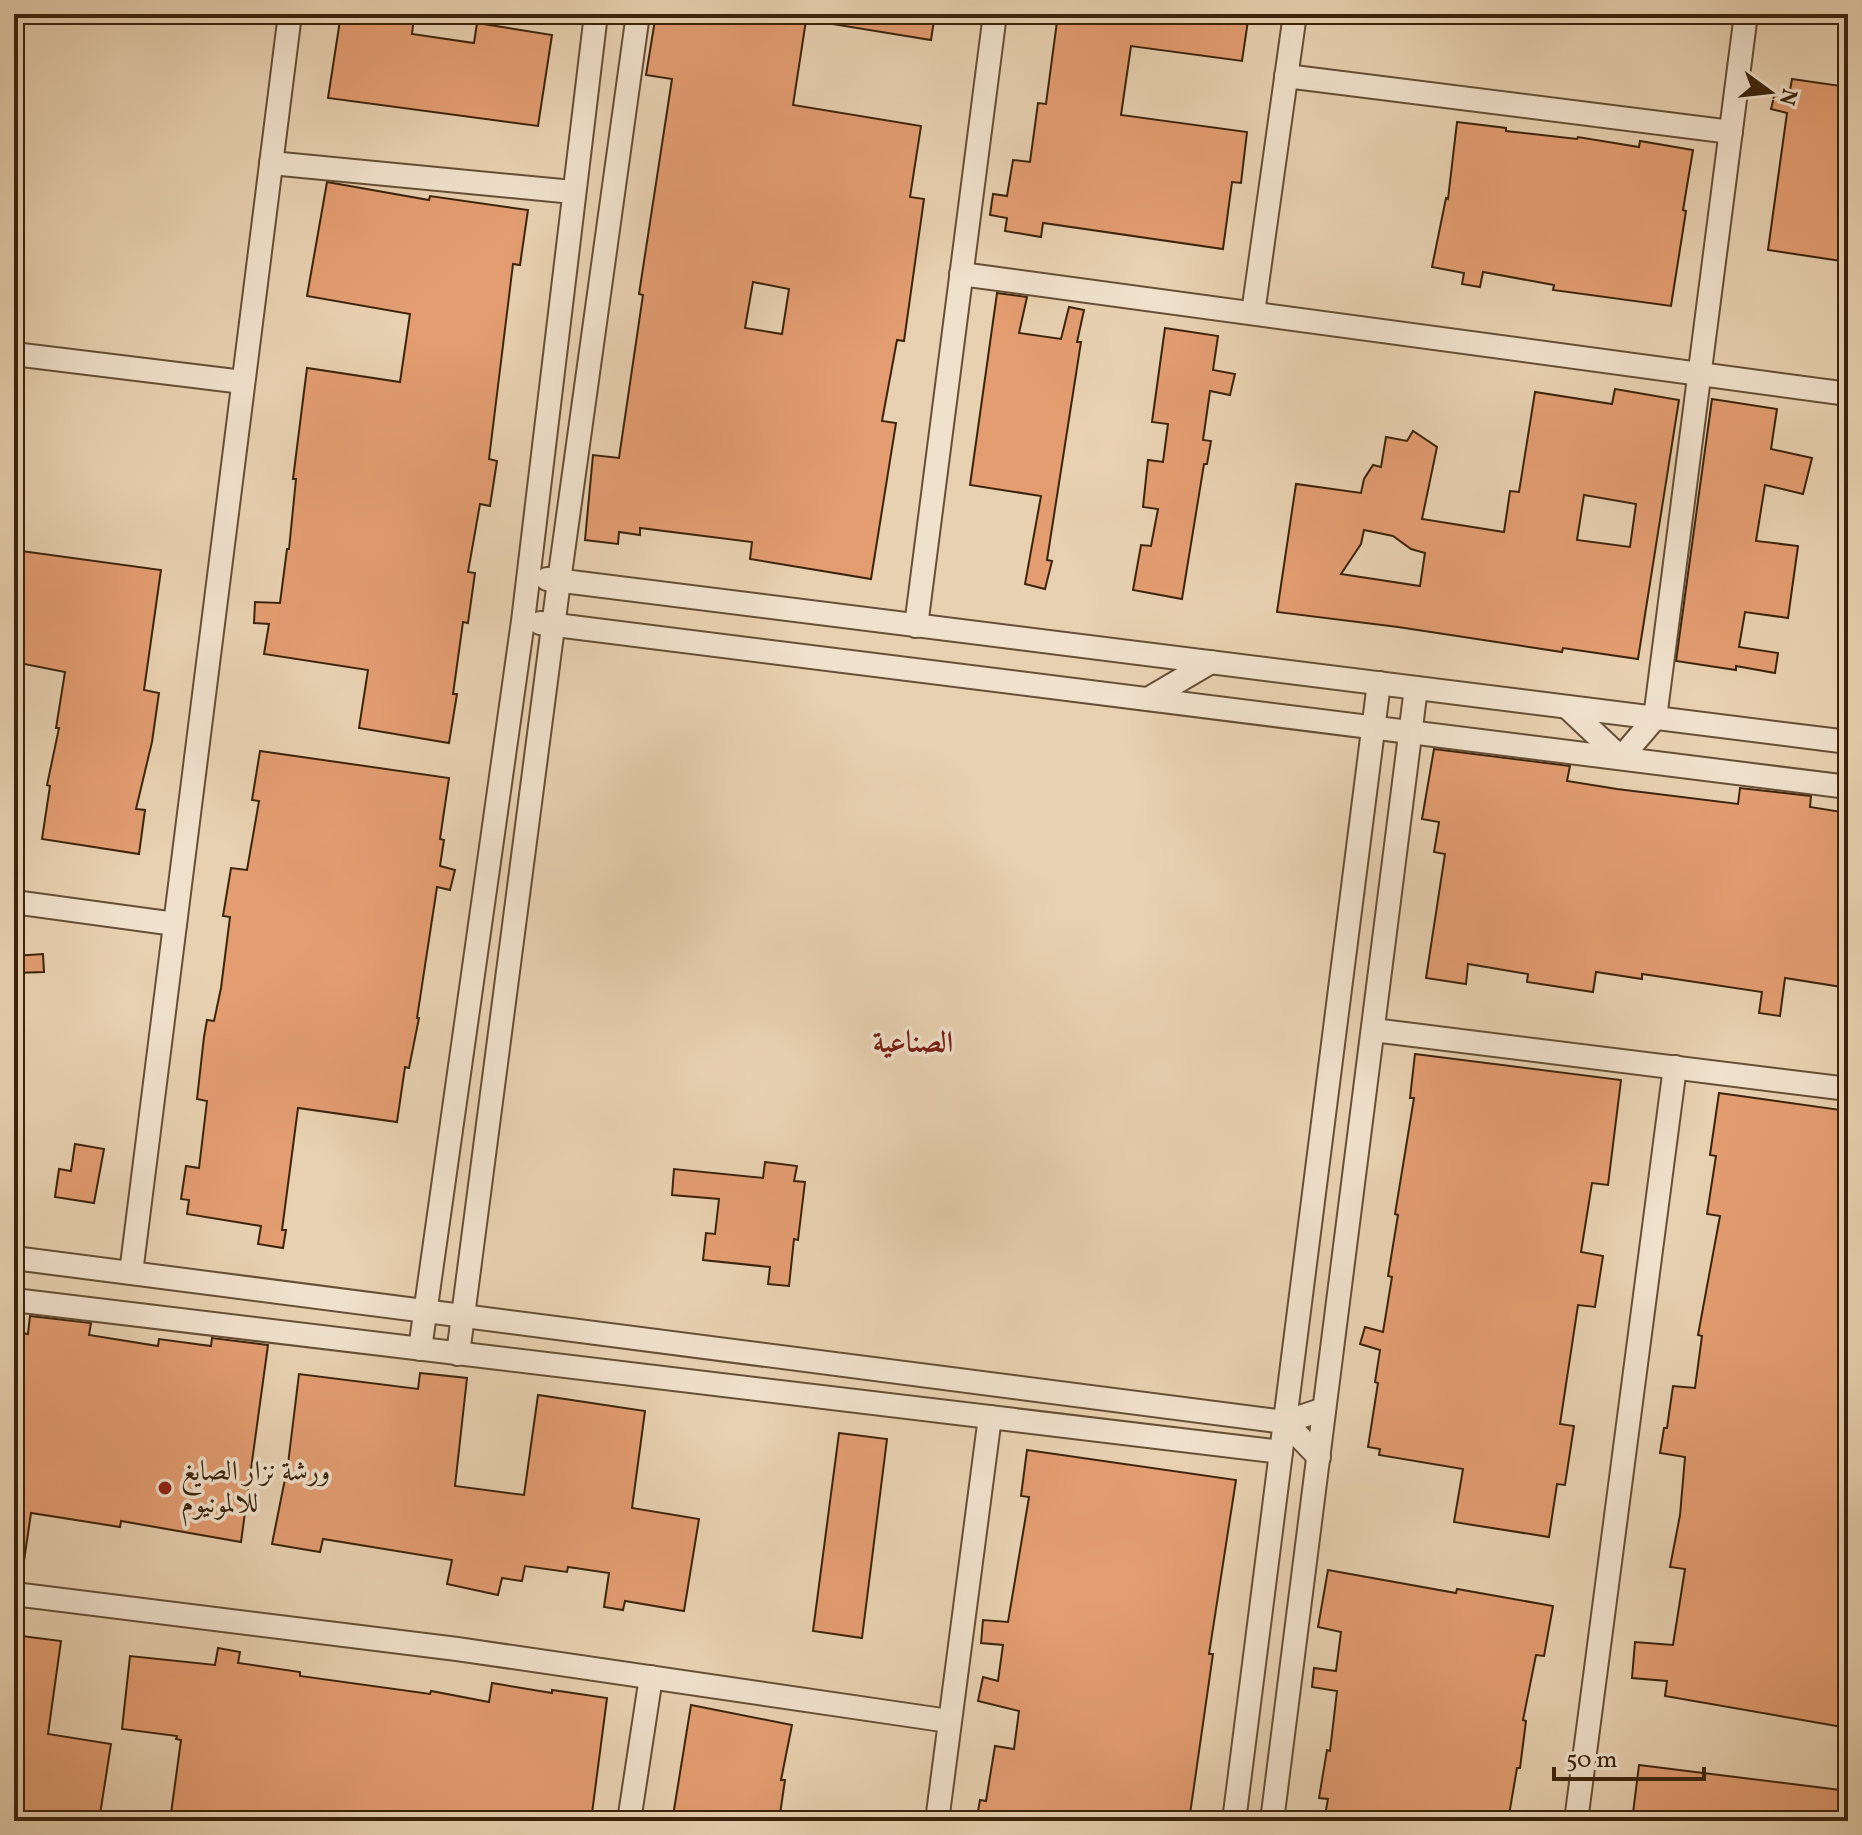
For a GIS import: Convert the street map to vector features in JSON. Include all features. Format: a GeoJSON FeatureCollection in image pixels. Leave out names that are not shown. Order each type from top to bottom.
{"type":"FeatureCollection","features":[{"type":"Feature","properties":{"kind":"street"},"geometry":{"type":"LineString","coordinates":[[131,1273],[290,14]]}},
{"type":"Feature","properties":{"kind":"street"},"geometry":{"type":"LineString","coordinates":[[420,1349],[523,621],[596,14]]}},
{"type":"Feature","properties":{"kind":"street"},"geometry":{"type":"LineString","coordinates":[[458,1354],[559,581],[638,14]]}},
{"type":"Feature","properties":{"kind":"street"},"geometry":{"type":"LineString","coordinates":[[916,626],[995,14]]}},
{"type":"Feature","properties":{"kind":"street"},"geometry":{"type":"LineString","coordinates":[[1253,313],[1295,14]]}},
{"type":"Feature","properties":{"kind":"street"},"geometry":{"type":"LineString","coordinates":[[1621,758],[1655,718],[1746,14]]}},
{"type":"Feature","properties":{"kind":"street"},"geometry":{"type":"LineString","coordinates":[[1286,76],[1731,132]]}},
{"type":"Feature","properties":{"kind":"street"},"geometry":{"type":"LineString","coordinates":[[271,163],[573,192]]}},
{"type":"Feature","properties":{"kind":"street"},"geometry":{"type":"LineString","coordinates":[[961,274],[1848,394]]}},
{"type":"Feature","properties":{"kind":"street"},"geometry":{"type":"LineString","coordinates":[[14,354],[243,382]]}},
{"type":"Feature","properties":{"kind":"street"},"geometry":{"type":"LineString","coordinates":[[528,577],[1848,742]]}},
{"type":"Feature","properties":{"kind":"street"},"geometry":{"type":"LineString","coordinates":[[523,621],[1848,787]]}},
{"type":"Feature","properties":{"kind":"street"},"geometry":{"type":"LineString","coordinates":[[1148,699],[1211,662]]}},
{"type":"Feature","properties":{"kind":"street"},"geometry":{"type":"LineString","coordinates":[[1234,1821],[1379,683]]}},
{"type":"Feature","properties":{"kind":"street"},"geometry":{"type":"LineString","coordinates":[[1272,1821],[1416,688]]}},
{"type":"Feature","properties":{"kind":"street"},"geometry":{"type":"LineString","coordinates":[[1567,707],[1621,758]]}},
{"type":"Feature","properties":{"kind":"street"},"geometry":{"type":"LineString","coordinates":[[14,902],[175,924]]}},
{"type":"Feature","properties":{"kind":"street"},"geometry":{"type":"LineString","coordinates":[[1373,1030],[1848,1089]]}},
{"type":"Feature","properties":{"kind":"street"},"geometry":{"type":"LineString","coordinates":[[1576,1821],[1675,1067]]}},
{"type":"Feature","properties":{"kind":"street"},"geometry":{"type":"LineString","coordinates":[[14,1258],[1285,1422],[1324,1409]]}},
{"type":"Feature","properties":{"kind":"street"},"geometry":{"type":"LineString","coordinates":[[14,1300],[1281,1452]]}},
{"type":"Feature","properties":{"kind":"street"},"geometry":{"type":"LineString","coordinates":[[937,1821],[990,1417]]}},
{"type":"Feature","properties":{"kind":"street"},"geometry":{"type":"LineString","coordinates":[[1285,1422],[1319,1457]]}},
{"type":"Feature","properties":{"kind":"street"},"geometry":{"type":"LineString","coordinates":[[14,1594],[457,1649],[949,1721]]}},
{"type":"Feature","properties":{"kind":"street"},"geometry":{"type":"LineString","coordinates":[[629,1821],[651,1677]]}},
{"type":"Feature","properties":{"kind":"building"},"geometry":{"type":"Polygon","coordinates":[[[341,14],[414,17],[412,34],[474,43],[477,23],[552,35],[538,126],[328,98],[341,14]]]}},
{"type":"Feature","properties":{"kind":"building"},"geometry":{"type":"Polygon","coordinates":[[[656,14],[807,14],[793,105],[921,126],[910,197],[924,199],[904,341],[897,340],[882,421],[896,423],[871,579],[750,559],[752,542],[640,528],[640,535],[619,532],[618,544],[585,540],[593,455],[619,458],[643,295],[639,294],[672,79],[646,75],[656,14]],[[753,282],[745,328],[782,334],[789,289],[753,282]]]}},
{"type":"Feature","properties":{"kind":"building"},"geometry":{"type":"Polygon","coordinates":[[[826,14],[935,14],[931,40],[826,23],[826,14]]]}},
{"type":"Feature","properties":{"kind":"building"},"geometry":{"type":"Polygon","coordinates":[[[1058,14],[1249,14],[1242,61],[1131,46],[1121,115],[1247,132],[1241,183],[1232,182],[1223,249],[1043,223],[1041,237],[1005,231],[1007,218],[990,215],[993,194],[1007,196],[1013,160],[1030,162],[1038,103],[1046,104],[1058,14]]]}},
{"type":"Feature","properties":{"kind":"building"},"geometry":{"type":"Polygon","coordinates":[[[1792,79],[1848,87],[1848,262],[1768,250],[1787,113],[1771,109],[1775,93],[1789,96],[1792,79]]]}},
{"type":"Feature","properties":{"kind":"building"},"geometry":{"type":"Polygon","coordinates":[[[1457,122],[1639,147],[1640,141],[1693,150],[1671,306],[1553,290],[1554,285],[1483,272],[1480,287],[1462,284],[1464,273],[1432,267],[1448,199],[1457,122]]]}},
{"type":"Feature","properties":{"kind":"building"},"geometry":{"type":"Polygon","coordinates":[[[327,182],[429,200],[430,196],[528,210],[520,265],[513,264],[489,459],[497,461],[490,506],[480,504],[468,572],[475,573],[468,623],[463,622],[449,743],[359,728],[368,670],[264,654],[269,624],[254,623],[255,602],[280,603],[289,549],[296,479],[293,479],[307,368],[400,382],[410,314],[307,296],[327,182]]]}},
{"type":"Feature","properties":{"kind":"building"},"geometry":{"type":"Polygon","coordinates":[[[997,293],[1027,297],[1019,333],[1061,339],[1069,307],[1084,310],[1047,560],[1052,561],[1045,589],[1025,584],[1041,496],[970,485],[997,293]]]}},
{"type":"Feature","properties":{"kind":"building"},"geometry":{"type":"Polygon","coordinates":[[[1165,328],[1218,336],[1213,370],[1235,374],[1230,395],[1210,391],[1203,440],[1211,441],[1207,464],[1204,464],[1182,599],[1133,590],[1141,545],[1151,546],[1158,509],[1143,507],[1148,460],[1163,462],[1168,424],[1152,422],[1165,328]]]}},
{"type":"Feature","properties":{"kind":"building"},"geometry":{"type":"Polygon","coordinates":[[[1615,389],[1679,400],[1638,659],[1563,648],[1562,652],[1277,612],[1296,484],[1361,493],[1364,479],[1373,465],[1381,467],[1386,437],[1407,441],[1413,431],[1437,447],[1422,519],[1504,532],[1510,491],[1519,492],[1535,392],[1612,404],[1615,389]],[[1584,495],[1577,540],[1630,547],[1636,504],[1584,495]],[[1364,530],[1361,544],[1341,574],[1420,586],[1425,553],[1411,549],[1393,536],[1364,530]]]}},
{"type":"Feature","properties":{"kind":"building"},"geometry":{"type":"Polygon","coordinates":[[[1712,399],[1777,409],[1771,449],[1812,458],[1803,494],[1765,485],[1756,541],[1798,546],[1788,618],[1745,612],[1739,647],[1778,653],[1775,673],[1676,661],[1712,399]]]}},
{"type":"Feature","properties":{"kind":"building"},"geometry":{"type":"Polygon","coordinates":[[[14,550],[161,570],[144,690],[159,693],[152,742],[136,809],[145,810],[139,854],[42,839],[50,786],[47,785],[59,728],[56,728],[65,672],[14,662],[14,550]]]}},
{"type":"Feature","properties":{"kind":"building"},"geometry":{"type":"Polygon","coordinates":[[[1434,749],[1570,766],[1567,781],[1617,789],[1738,804],[1740,788],[1811,796],[1810,807],[1848,813],[1845,837],[1848,837],[1848,988],[1785,978],[1780,1016],[1759,1013],[1762,992],[1642,974],[1642,979],[1596,972],[1593,992],[1527,982],[1528,974],[1468,964],[1466,984],[1426,978],[1445,854],[1434,852],[1439,822],[1422,819],[1434,749]]]}},
{"type":"Feature","properties":{"kind":"building"},"geometry":{"type":"Polygon","coordinates":[[[260,751],[449,778],[440,839],[444,840],[440,866],[455,870],[450,890],[437,887],[419,1018],[409,1068],[405,1067],[397,1122],[298,1108],[282,1230],[286,1230],[283,1248],[258,1244],[261,1226],[187,1214],[189,1200],[181,1199],[186,1166],[199,1168],[207,1101],[197,1099],[204,1037],[207,1020],[214,1021],[221,988],[230,917],[223,916],[231,868],[247,870],[259,801],[252,800],[260,751]]]}},
{"type":"Feature","properties":{"kind":"building"},"geometry":{"type":"Polygon","coordinates":[[[43,954],[44,972],[14,973],[14,956],[43,954]]]}},
{"type":"Feature","properties":{"kind":"building"},"geometry":{"type":"Polygon","coordinates":[[[1415,1054],[1621,1080],[1608,1185],[1592,1183],[1581,1252],[1603,1256],[1595,1307],[1578,1305],[1560,1424],[1574,1426],[1565,1485],[1557,1484],[1549,1537],[1454,1522],[1463,1469],[1379,1455],[1380,1449],[1368,1447],[1380,1350],[1360,1344],[1365,1327],[1383,1332],[1392,1277],[1388,1276],[1398,1215],[1395,1214],[1414,1098],[1410,1098],[1415,1054]]]}},
{"type":"Feature","properties":{"kind":"building"},"geometry":{"type":"Polygon","coordinates":[[[1719,1093],[1848,1111],[1848,1668],[1842,1709],[1848,1710],[1848,1728],[1665,1696],[1667,1681],[1632,1678],[1635,1642],[1673,1645],[1685,1569],[1670,1567],[1680,1515],[1685,1457],[1660,1453],[1673,1386],[1695,1388],[1702,1336],[1698,1335],[1720,1216],[1707,1214],[1716,1156],[1710,1155],[1719,1093]]]}},
{"type":"Feature","properties":{"kind":"building"},"geometry":{"type":"Polygon","coordinates":[[[75,1144],[104,1149],[94,1203],[55,1197],[59,1169],[71,1171],[75,1144]]]}},
{"type":"Feature","properties":{"kind":"building"},"geometry":{"type":"Polygon","coordinates":[[[765,1162],[797,1166],[794,1181],[805,1182],[789,1286],[768,1284],[770,1267],[703,1260],[706,1233],[715,1234],[719,1199],[672,1195],[674,1169],[763,1178],[765,1162]]]}},
{"type":"Feature","properties":{"kind":"building"},"geometry":{"type":"Polygon","coordinates":[[[30,1316],[91,1323],[89,1335],[158,1346],[159,1339],[211,1346],[212,1338],[268,1345],[241,1542],[121,1521],[120,1527],[31,1513],[24,1561],[14,1560],[14,1332],[28,1334],[30,1316]]]}},
{"type":"Feature","properties":{"kind":"building"},"geometry":{"type":"Polygon","coordinates":[[[420,1373],[467,1378],[455,1486],[524,1495],[538,1395],[645,1411],[632,1508],[699,1519],[684,1611],[625,1601],[623,1610],[604,1607],[609,1573],[568,1567],[567,1572],[525,1566],[522,1581],[502,1578],[498,1595],[447,1584],[452,1560],[323,1539],[320,1552],[272,1544],[288,1464],[299,1374],[418,1389],[420,1373]]]}},
{"type":"Feature","properties":{"kind":"building"},"geometry":{"type":"Polygon","coordinates":[[[839,1433],[887,1439],[862,1638],[813,1631],[839,1433]]]}},
{"type":"Feature","properties":{"kind":"building"},"geometry":{"type":"Polygon","coordinates":[[[1027,1450],[1236,1480],[1209,1654],[1213,1654],[1189,1821],[999,1821],[977,1817],[980,1800],[986,1801],[995,1746],[1014,1749],[1019,1711],[978,1701],[983,1677],[998,1681],[1003,1645],[981,1643],[983,1620],[1008,1622],[1029,1497],[1021,1496],[1027,1450]]]}},
{"type":"Feature","properties":{"kind":"building"},"geometry":{"type":"Polygon","coordinates":[[[1328,1570],[1456,1593],[1457,1589],[1553,1606],[1544,1656],[1536,1655],[1523,1720],[1526,1721],[1520,1768],[1517,1768],[1508,1821],[1439,1818],[1439,1821],[1324,1821],[1328,1799],[1319,1798],[1327,1750],[1330,1751],[1337,1691],[1312,1687],[1314,1668],[1336,1671],[1341,1632],[1318,1627],[1328,1570]]]}},
{"type":"Feature","properties":{"kind":"building"},"geometry":{"type":"Polygon","coordinates":[[[14,1635],[61,1641],[48,1734],[111,1744],[99,1821],[14,1821],[14,1635]]]}},
{"type":"Feature","properties":{"kind":"building"},"geometry":{"type":"Polygon","coordinates":[[[218,1648],[240,1652],[238,1663],[300,1672],[300,1676],[430,1694],[431,1691],[489,1702],[492,1683],[607,1698],[591,1821],[170,1821],[181,1740],[176,1739],[177,1736],[122,1729],[130,1656],[215,1665],[218,1648]]]}},
{"type":"Feature","properties":{"kind":"building"},"geometry":{"type":"Polygon","coordinates":[[[691,1705],[792,1725],[781,1780],[785,1780],[779,1821],[712,1821],[673,1816],[691,1705]]]}},
{"type":"Feature","properties":{"kind":"building"},"geometry":{"type":"Polygon","coordinates":[[[1639,1765],[1848,1791],[1848,1821],[1632,1821],[1639,1765]]]}},
{"type":"Feature","properties":{"kind":"place","name":"ورشة نزار الصايغ للالمونيوم"},"geometry":{"type":"Point","coordinates":[165,1488]}},
{"type":"Feature","properties":{"kind":"district","name":"الصناعية"},"geometry":{"type":"Point","coordinates":[913,1044]}}]}
